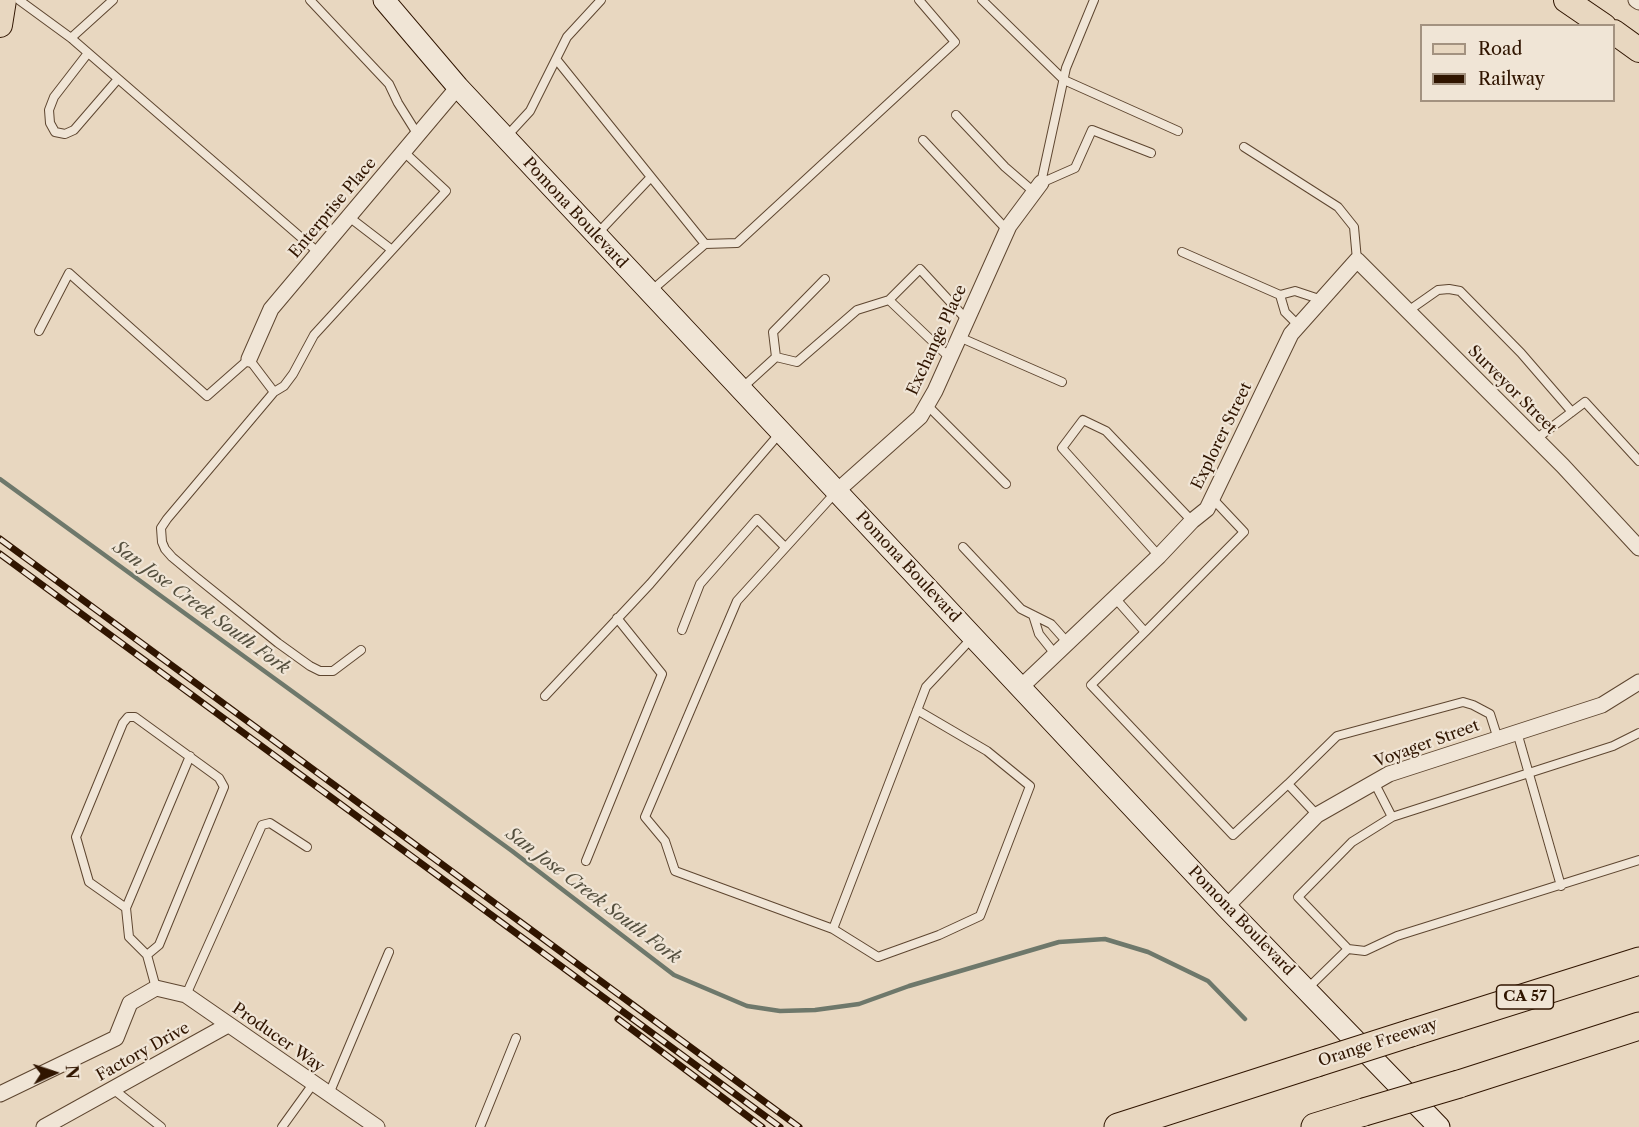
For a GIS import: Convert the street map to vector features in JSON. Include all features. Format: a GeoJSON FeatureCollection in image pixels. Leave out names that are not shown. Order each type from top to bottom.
{"type":"FeatureCollection","features":[{"type":"Feature","properties":{"kind":"highway","name":"Orange Freeway"},"geometry":{"type":"LineString","coordinates":[[1118,1127],[1639,961]]}},
{"type":"Feature","properties":{"kind":"highway"},"geometry":{"type":"LineString","coordinates":[[1315,1127],[1459,1084],[1639,1026]]}},
{"type":"Feature","properties":{"kind":"main road"},"geometry":{"type":"LineString","coordinates":[[0,25],[4,0]]}},
{"type":"Feature","properties":{"kind":"main road"},"geometry":{"type":"LineString","coordinates":[[1566,0],[1601,24]]}},
{"type":"Feature","properties":{"kind":"main road"},"geometry":{"type":"LineString","coordinates":[[1615,33],[1639,50]]}},
{"type":"Feature","properties":{"kind":"street","name":"Pomona Boulevard"},"geometry":{"type":"LineString","coordinates":[[384,0],[505,138],[1226,907],[1439,1127]]}},
{"type":"Feature","properties":{"kind":"street","name":"Enterprise Place"},"geometry":{"type":"LineString","coordinates":[[249,359],[271,309],[458,87]]}},
{"type":"Feature","properties":{"kind":"street","name":"Exchange Place"},"geometry":{"type":"LineString","coordinates":[[837,491],[920,417],[950,358],[1007,230],[1038,187]]}},
{"type":"Feature","properties":{"kind":"street","name":"Explorer Street"},"geometry":{"type":"LineString","coordinates":[[1021,687],[1207,509],[1291,334],[1357,260]]}},
{"type":"Feature","properties":{"kind":"street","name":"Surveyor Street"},"geometry":{"type":"LineString","coordinates":[[1357,260],[1536,439],[1639,548]]}},
{"type":"Feature","properties":{"kind":"street","name":"Voyager Street"},"geometry":{"type":"LineString","coordinates":[[1226,907],[1317,815],[1374,782],[1389,774],[1602,705],[1639,682]]}},
{"type":"Feature","properties":{"kind":"street","name":"Producer Way"},"geometry":{"type":"LineString","coordinates":[[156,988],[186,995],[377,1127]]}},
{"type":"Feature","properties":{"kind":"street"},"geometry":{"type":"LineString","coordinates":[[0,1094],[116,1038],[130,1003],[156,988]]}},
{"type":"Feature","properties":{"kind":"street","name":"Factory Drive"},"geometry":{"type":"LineString","coordinates":[[44,1127],[228,1025]]}},
{"type":"Feature","properties":{"kind":"lane"},"geometry":{"type":"LineString","coordinates":[[19,0],[88,53],[319,253]]}},
{"type":"Feature","properties":{"kind":"lane"},"geometry":{"type":"LineString","coordinates":[[70,38],[113,0]]}},
{"type":"Feature","properties":{"kind":"lane"},"geometry":{"type":"LineString","coordinates":[[310,0],[390,84],[398,103],[418,135]]}},
{"type":"Feature","properties":{"kind":"lane"},"geometry":{"type":"LineString","coordinates":[[505,138],[530,111],[567,37],[601,0]]}},
{"type":"Feature","properties":{"kind":"lane"},"geometry":{"type":"LineString","coordinates":[[650,292],[705,244],[738,243],[955,42],[920,0]]}},
{"type":"Feature","properties":{"kind":"lane"},"geometry":{"type":"LineString","coordinates":[[982,0],[1064,80],[1178,131]]}},
{"type":"Feature","properties":{"kind":"lane"},"geometry":{"type":"LineString","coordinates":[[1038,187],[1066,68],[1094,0]]}},
{"type":"Feature","properties":{"kind":"lane"},"geometry":{"type":"LineString","coordinates":[[88,53],[54,97],[49,110],[50,123],[55,132],[65,134],[74,130],[118,79]]}},
{"type":"Feature","properties":{"kind":"lane"},"geometry":{"type":"LineString","coordinates":[[556,59],[705,244]]}},
{"type":"Feature","properties":{"kind":"lane"},"geometry":{"type":"LineString","coordinates":[[956,116],[1005,167],[1038,187]]}},
{"type":"Feature","properties":{"kind":"lane"},"geometry":{"type":"LineString","coordinates":[[1038,187],[1075,168],[1092,130],[1150,153]]}},
{"type":"Feature","properties":{"kind":"lane"},"geometry":{"type":"LineString","coordinates":[[923,140],[1007,230]]}},
{"type":"Feature","properties":{"kind":"lane"},"geometry":{"type":"LineString","coordinates":[[1244,147],[1338,207],[1354,227],[1357,260]]}},
{"type":"Feature","properties":{"kind":"lane"},"geometry":{"type":"LineString","coordinates":[[361,650],[333,671],[320,671],[310,666],[172,557],[162,542],[161,528],[274,392],[284,386],[314,335],[446,191],[404,152]]}},
{"type":"Feature","properties":{"kind":"lane"},"geometry":{"type":"LineString","coordinates":[[596,235],[651,177]]}},
{"type":"Feature","properties":{"kind":"lane"},"geometry":{"type":"LineString","coordinates":[[349,218],[392,250]]}},
{"type":"Feature","properties":{"kind":"lane"},"geometry":{"type":"LineString","coordinates":[[1182,252],[1280,295],[1295,291],[1322,300]]}},
{"type":"Feature","properties":{"kind":"lane"},"geometry":{"type":"LineString","coordinates":[[776,357],[797,362],[857,310],[889,300],[920,269],[967,320]]}},
{"type":"Feature","properties":{"kind":"lane"},"geometry":{"type":"LineString","coordinates":[[39,331],[69,273],[207,396],[249,359],[274,392]]}},
{"type":"Feature","properties":{"kind":"lane"},"geometry":{"type":"LineString","coordinates":[[776,357],[773,332],[825,279]]}},
{"type":"Feature","properties":{"kind":"lane"},"geometry":{"type":"LineString","coordinates":[[1408,311],[1438,290],[1460,291],[1521,353],[1572,412]]}},
{"type":"Feature","properties":{"kind":"lane"},"geometry":{"type":"LineString","coordinates":[[1280,295],[1285,312],[1299,326]]}},
{"type":"Feature","properties":{"kind":"lane"},"geometry":{"type":"LineString","coordinates":[[889,300],[950,358]]}},
{"type":"Feature","properties":{"kind":"lane"},"geometry":{"type":"LineString","coordinates":[[959,337],[1062,382]]}},
{"type":"Feature","properties":{"kind":"lane"},"geometry":{"type":"LineString","coordinates":[[741,389],[776,357]]}},
{"type":"Feature","properties":{"kind":"lane"},"geometry":{"type":"LineString","coordinates":[[1536,439],[1585,402],[1639,461]]}},
{"type":"Feature","properties":{"kind":"lane"},"geometry":{"type":"LineString","coordinates":[[927,405],[1006,484]]}},
{"type":"Feature","properties":{"kind":"lane"},"geometry":{"type":"LineString","coordinates":[[1159,556],[1062,448],[1083,420],[1106,431],[1192,521]]}},
{"type":"Feature","properties":{"kind":"lane"},"geometry":{"type":"LineString","coordinates":[[545,696],[781,432]]}},
{"type":"Feature","properties":{"kind":"lane"},"geometry":{"type":"LineString","coordinates":[[837,491],[737,601],[645,817],[665,841],[675,871],[833,929],[878,957],[939,935],[980,916],[1030,786],[987,751],[917,710]]}},
{"type":"Feature","properties":{"kind":"lane"},"geometry":{"type":"LineString","coordinates":[[1212,498],[1244,532],[1091,685],[1233,835],[1337,736],[1462,702],[1490,714],[1498,739]]}},
{"type":"Feature","properties":{"kind":"lane"},"geometry":{"type":"LineString","coordinates":[[682,630],[700,584],[757,519],[785,547]]}},
{"type":"Feature","properties":{"kind":"lane"},"geometry":{"type":"LineString","coordinates":[[963,547],[1021,609],[1051,624],[1068,642]]}},
{"type":"Feature","properties":{"kind":"lane"},"geometry":{"type":"LineString","coordinates":[[1115,598],[1145,632]]}},
{"type":"Feature","properties":{"kind":"lane"},"geometry":{"type":"LineString","coordinates":[[1033,615],[1039,634],[1055,654]]}},
{"type":"Feature","properties":{"kind":"lane"},"geometry":{"type":"LineString","coordinates":[[586,861],[662,674],[617,618]]}},
{"type":"Feature","properties":{"kind":"lane"},"geometry":{"type":"LineString","coordinates":[[833,929],[926,687],[974,636]]}},
{"type":"Feature","properties":{"kind":"lane"},"geometry":{"type":"LineString","coordinates":[[126,908],[89,882],[76,837],[123,723],[128,717],[135,717],[219,777],[224,787],[159,945],[147,956]]}},
{"type":"Feature","properties":{"kind":"lane"},"geometry":{"type":"LineString","coordinates":[[1517,732],[1561,886]]}},
{"type":"Feature","properties":{"kind":"lane"},"geometry":{"type":"LineString","coordinates":[[1639,733],[1613,746],[1392,817],[1352,842],[1298,897],[1348,949],[1365,951],[1397,936],[1639,860]]}},
{"type":"Feature","properties":{"kind":"lane"},"geometry":{"type":"LineString","coordinates":[[156,988],[147,956],[129,937],[126,908],[190,756]]}},
{"type":"Feature","properties":{"kind":"lane"},"geometry":{"type":"LineString","coordinates":[[1374,782],[1392,817]]}},
{"type":"Feature","properties":{"kind":"lane"},"geometry":{"type":"LineString","coordinates":[[1288,784],[1317,815]]}},
{"type":"Feature","properties":{"kind":"lane"},"geometry":{"type":"LineString","coordinates":[[186,995],[262,825],[270,823],[307,847]]}},
{"type":"Feature","properties":{"kind":"lane"},"geometry":{"type":"LineString","coordinates":[[1306,990],[1348,949]]}},
{"type":"Feature","properties":{"kind":"lane"},"geometry":{"type":"LineString","coordinates":[[329,1095],[389,952]]}},
{"type":"Feature","properties":{"kind":"lane"},"geometry":{"type":"LineString","coordinates":[[480,1127],[516,1038]]}},
{"type":"Feature","properties":{"kind":"lane"},"geometry":{"type":"LineString","coordinates":[[282,1127],[313,1084]]}},
{"type":"Feature","properties":{"kind":"lane"},"geometry":{"type":"LineString","coordinates":[[112,1089],[161,1127]]}},
{"type":"Feature","properties":{"kind":"waterway","name":"San Jose Creek South Fork"},"geometry":{"type":"LineString","coordinates":[[0,479],[512,851],[674,975],[747,1006],[780,1011],[815,1010],[859,1004],[909,986],[1059,942],[1105,939],[1148,952],[1208,981],[1245,1019]]}},
{"type":"Feature","properties":{"kind":"railway"},"geometry":{"type":"LineString","coordinates":[[0,539],[799,1127]]}},
{"type":"Feature","properties":{"kind":"railway"},"geometry":{"type":"LineString","coordinates":[[0,554],[780,1127]]}},
{"type":"Feature","properties":{"kind":"railway"},"geometry":{"type":"LineString","coordinates":[[618,1019],[762,1127]]}}]}
